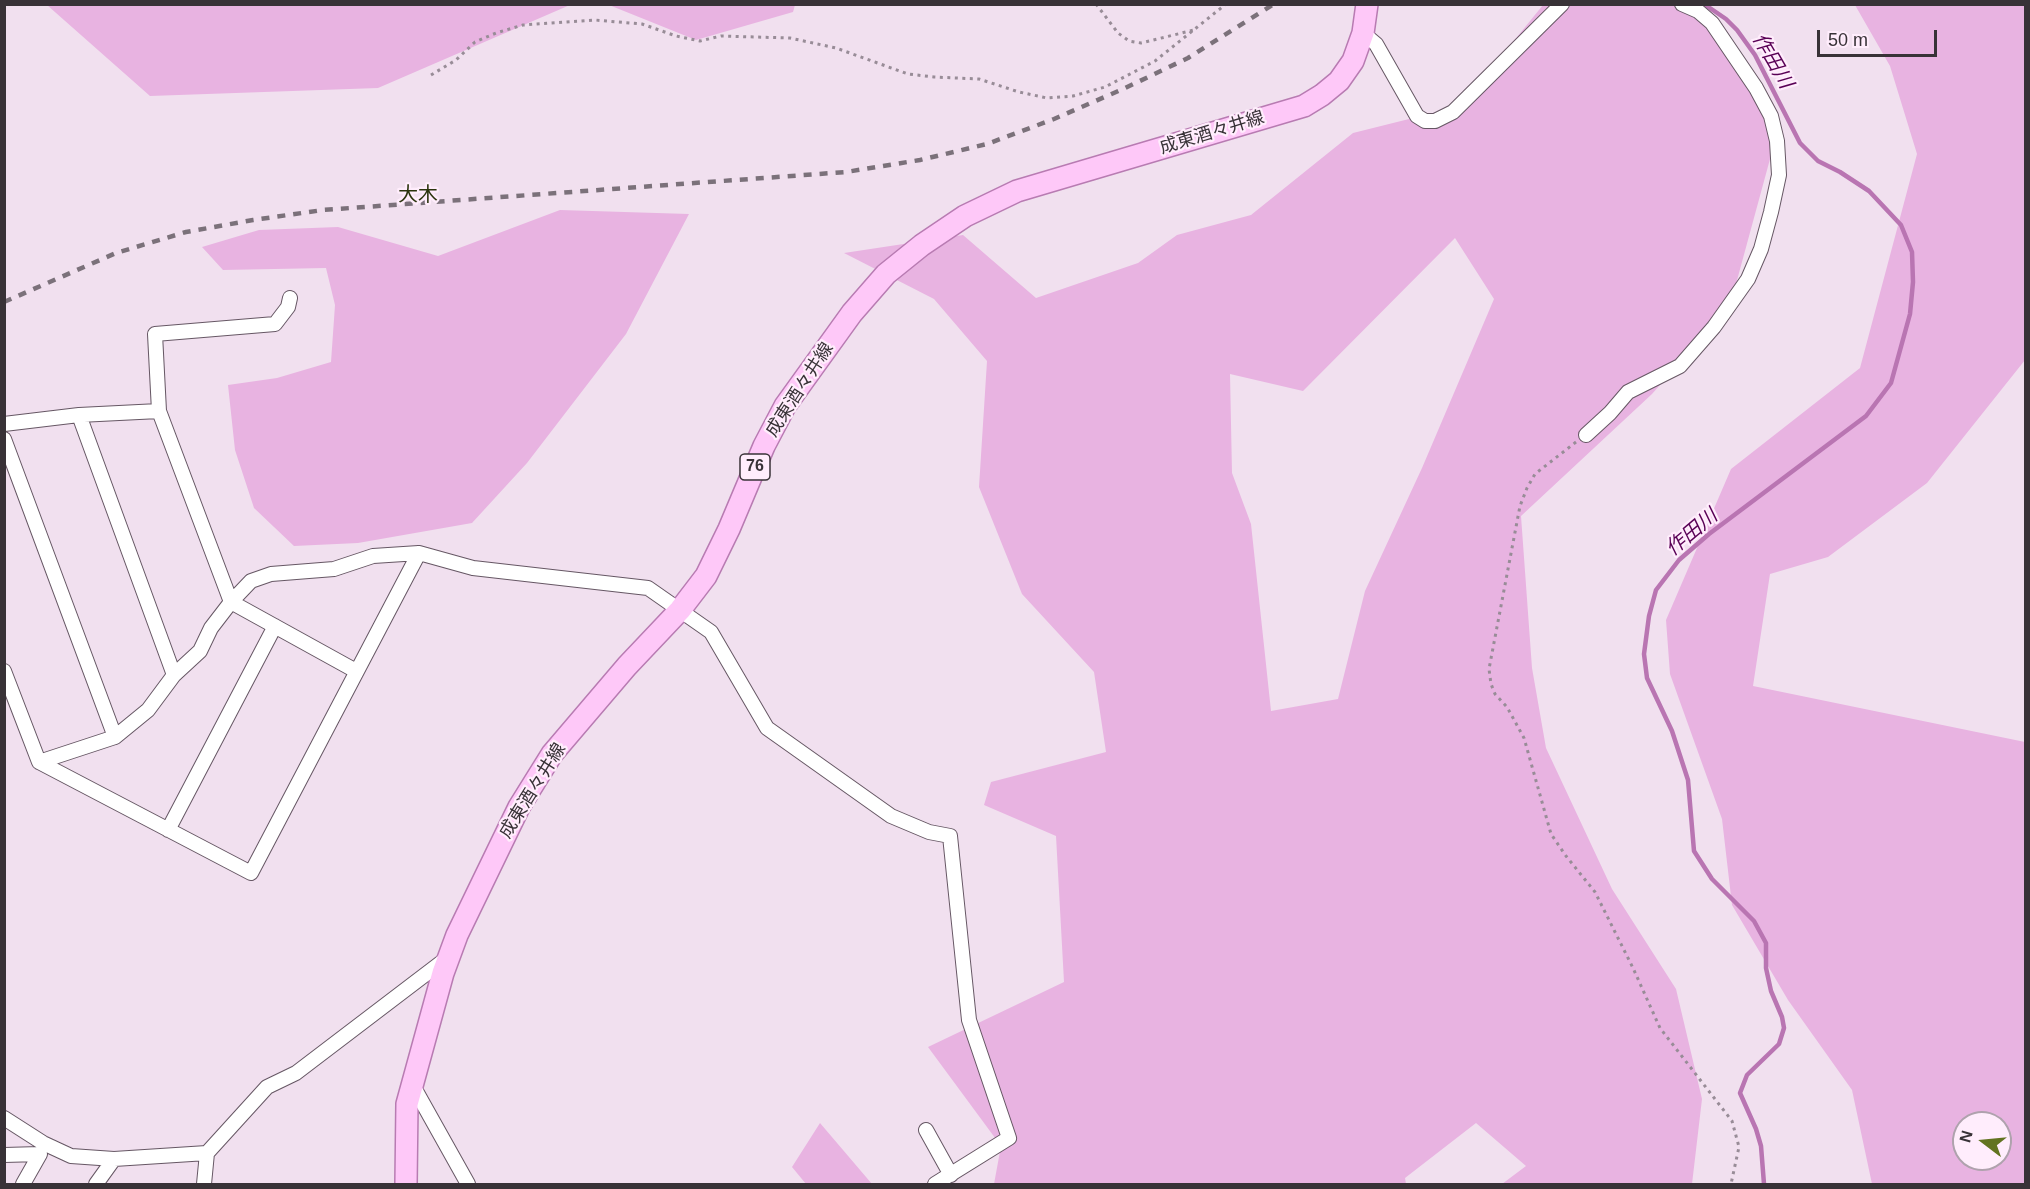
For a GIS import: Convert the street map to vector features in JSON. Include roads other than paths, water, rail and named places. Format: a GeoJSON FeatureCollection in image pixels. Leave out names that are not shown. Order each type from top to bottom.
{"type":"FeatureCollection","features":[{"type":"Feature","properties":{"kind":"main road","name":"成東酒々井線"},"geometry":{"type":"LineString","coordinates":[[406,1185],[407,1104],[412,1084],[449,956],[510,825],[552,754],[627,666],[680,610],[710,566],[785,405],[852,313],[886,274],[922,245],[965,216],[1017,191],[1304,105],[1323,95],[1339,81],[1353,61],[1363,33],[1367,4]]}},
{"type":"Feature","properties":{"kind":"street"},"geometry":{"type":"LineString","coordinates":[[1363,33],[1376,44],[1417,116],[1425,121],[1435,121],[1453,111],[1562,4]]}},
{"type":"Feature","properties":{"kind":"street"},"geometry":{"type":"LineString","coordinates":[[1586,435],[1628,392],[1680,366],[1714,327],[1748,279],[1761,249],[1772,212],[1779,175],[1771,116],[1756,88],[1712,23],[1698,11],[1682,4]]}},
{"type":"Feature","properties":{"kind":"street"},"geometry":{"type":"LineString","coordinates":[[290,298],[288,308],[275,324],[155,334],[159,411],[231,602],[356,671]]}},
{"type":"Feature","properties":{"kind":"street"},"geometry":{"type":"LineString","coordinates":[[4,424],[79,415],[159,411]]}},
{"type":"Feature","properties":{"kind":"street"},"geometry":{"type":"LineString","coordinates":[[79,415],[174,675]]}},
{"type":"Feature","properties":{"kind":"street"},"geometry":{"type":"LineString","coordinates":[[4,439],[116,737]]}},
{"type":"Feature","properties":{"kind":"street"},"geometry":{"type":"LineString","coordinates":[[4,671],[11,709],[39,762],[251,873],[419,553]]}},
{"type":"Feature","properties":{"kind":"street"},"geometry":{"type":"LineString","coordinates":[[39,762],[116,737],[147,710],[174,675],[200,651],[212,628],[231,602],[251,581],[271,574],[334,569],[373,556],[419,553],[473,568],[648,588],[711,632],[767,728],[891,816],[929,832],[950,836],[969,1020],[1009,1138],[935,1185]]}},
{"type":"Feature","properties":{"kind":"street"},"geometry":{"type":"LineString","coordinates":[[168,830],[275,626]]}},
{"type":"Feature","properties":{"kind":"street"},"geometry":{"type":"LineString","coordinates":[[204,1185],[207,1153],[267,1088],[296,1073],[449,956]]}},
{"type":"Feature","properties":{"kind":"street"},"geometry":{"type":"LineString","coordinates":[[412,1084],[468,1185]]}},
{"type":"Feature","properties":{"kind":"street"},"geometry":{"type":"LineString","coordinates":[[4,1118],[43,1143],[71,1156],[114,1159],[207,1153]]}},
{"type":"Feature","properties":{"kind":"street"},"geometry":{"type":"LineString","coordinates":[[926,1130],[951,1174]]}},
{"type":"Feature","properties":{"kind":"street"},"geometry":{"type":"LineString","coordinates":[[4,1155],[40,1154],[24,1185]]}},
{"type":"Feature","properties":{"kind":"street"},"geometry":{"type":"LineString","coordinates":[[96,1185],[114,1159]]}},
{"type":"Feature","properties":{"kind":"waterway","name":"作田川"},"geometry":{"type":"LineString","coordinates":[[1704,4],[1726,19],[1755,55],[1800,143],[1818,161],[1869,191],[1901,225],[1912,252],[1913,282],[1910,314],[1891,383],[1866,416],[1709,534],[1679,560],[1656,590],[1649,616],[1644,654],[1647,678],[1672,731],[1688,780],[1694,851],[1712,879],[1754,921],[1766,943],[1766,968],[1771,991],[1782,1017],[1784,1028],[1779,1044],[1747,1075],[1740,1093],[1761,1146],[1764,1184]]}},
{"type":"Feature","properties":{"kind":"railway"},"geometry":{"type":"LineString","coordinates":[[4,302],[116,253],[186,232],[253,220],[323,210],[846,172],[920,160],[987,144],[1054,119],[1123,89],[1188,58],[1274,4]]}},
{"type":"Feature","properties":{"kind":"district","name":"大木"},"geometry":{"type":"Point","coordinates":[418,195]}}]}
